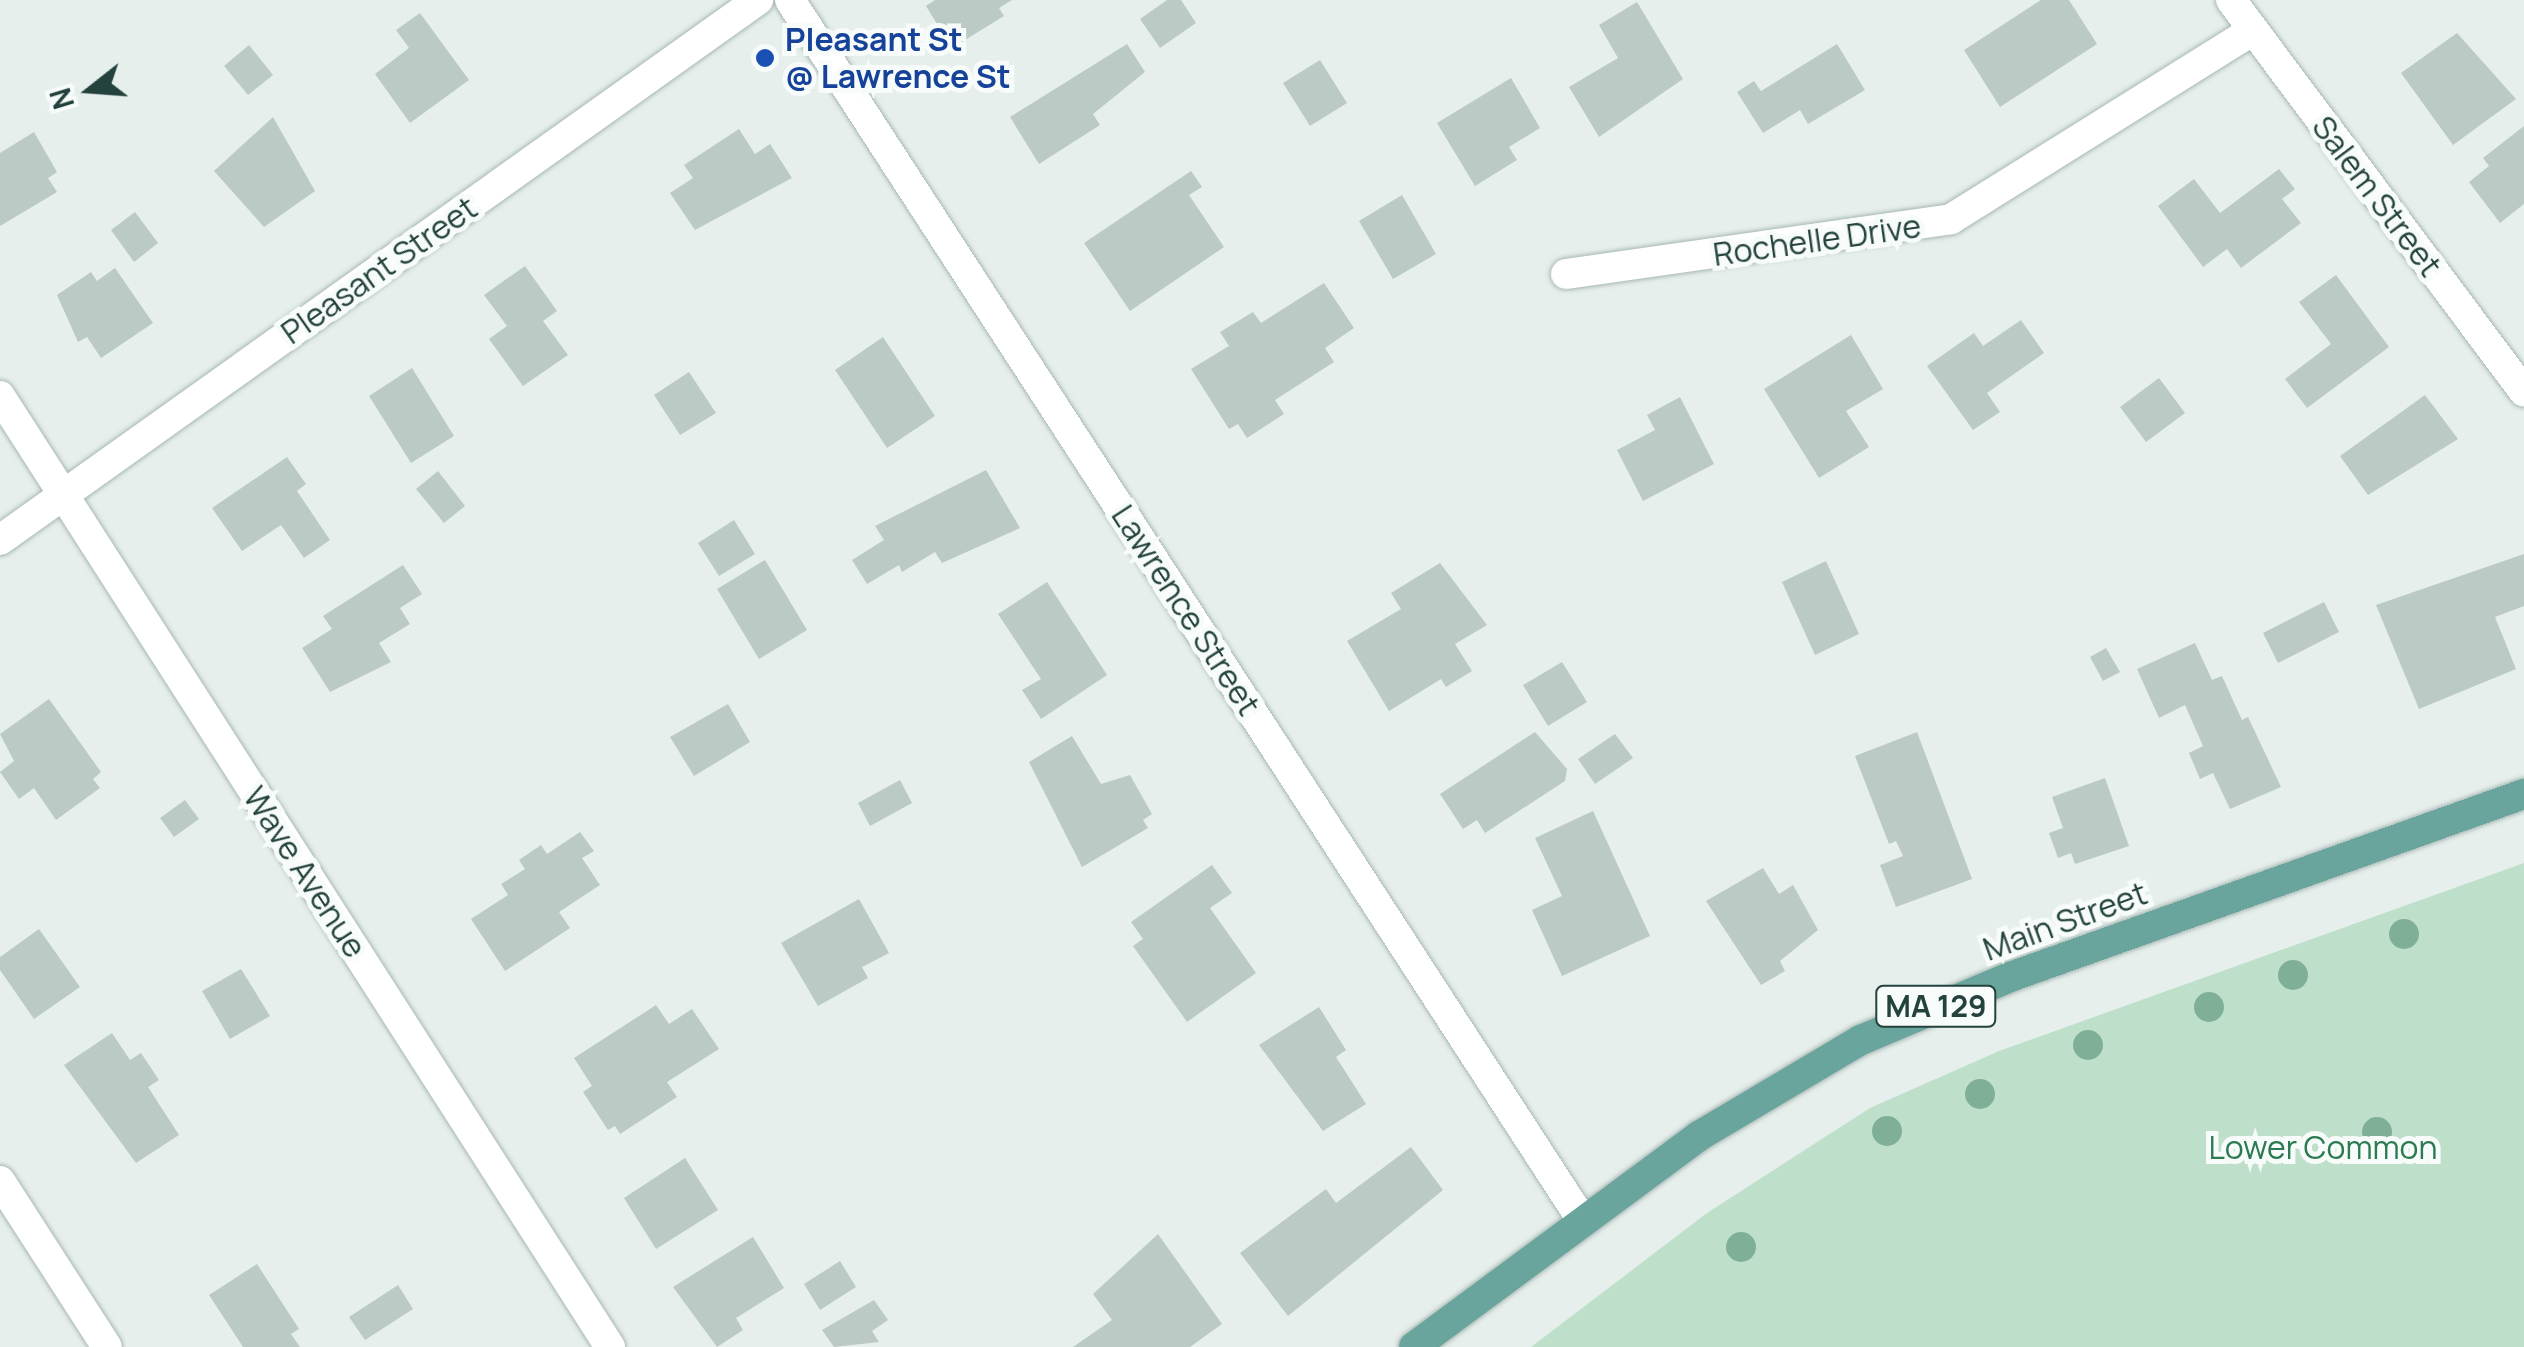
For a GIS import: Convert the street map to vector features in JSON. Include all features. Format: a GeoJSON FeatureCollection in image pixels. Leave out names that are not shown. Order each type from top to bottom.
{"type":"FeatureCollection","features":[{"type":"Feature","properties":{"kind":"main road","name":"Main Street"},"geometry":{"type":"LineString","coordinates":[[1414,1347],[1582,1220],[1762,1094],[1900,1020],[2524,794]]}},
{"type":"Feature","properties":{"kind":"street","name":"Pleasant Street"},"geometry":{"type":"LineString","coordinates":[[0,540],[758,0]]}},
{"type":"Feature","properties":{"kind":"street","name":"Lawrence Street"},"geometry":{"type":"LineString","coordinates":[[790,0],[1582,1220]]}},
{"type":"Feature","properties":{"kind":"street","name":"Salem Street"},"geometry":{"type":"LineString","coordinates":[[2231,0],[2524,391]]}},
{"type":"Feature","properties":{"kind":"street","name":"Rochelle Drive"},"geometry":{"type":"LineString","coordinates":[[1566,274],[1938,224],[1990,202],[2253,30]]}},
{"type":"Feature","properties":{"kind":"street","name":"Wave Avenue"},"geometry":{"type":"LineString","coordinates":[[0,396],[610,1347]]}},
{"type":"Feature","properties":{"kind":"street"},"geometry":{"type":"LineString","coordinates":[[0,1181],[107,1347]]}},
{"type":"Feature","properties":{"kind":"green space","name":"Lower Common"},"geometry":{"type":"Polygon","coordinates":[[[2524,863],[2524,1347],[1531,1347],[1707,1213],[1870,1108],[1999,1051],[2524,863]]]}},
{"type":"Feature","properties":{"kind":"building"},"geometry":{"type":"Polygon","coordinates":[[[935,0],[1012,0],[999,8],[1004,16],[952,48],[926,6],[935,0]]]}},
{"type":"Feature","properties":{"kind":"building"},"geometry":{"type":"Polygon","coordinates":[[[1167,0],[1181,0],[1196,23],[1160,48],[1140,19],[1167,0]]]}},
{"type":"Feature","properties":{"kind":"building"},"geometry":{"type":"Polygon","coordinates":[[[2041,0],[2069,0],[2097,44],[2000,107],[1964,50],[2041,0]]]}},
{"type":"Feature","properties":{"kind":"building"},"geometry":{"type":"Polygon","coordinates":[[[1637,2],[1683,79],[1599,137],[1569,87],[1618,58],[1599,25],[1637,2]]]}},
{"type":"Feature","properties":{"kind":"building"},"geometry":{"type":"Polygon","coordinates":[[[420,13],[469,80],[410,123],[375,74],[409,48],[396,30],[420,13]]]}},
{"type":"Feature","properties":{"kind":"building"},"geometry":{"type":"Polygon","coordinates":[[[2457,33],[2516,99],[2453,145],[2401,73],[2457,33]]]}},
{"type":"Feature","properties":{"kind":"building"},"geometry":{"type":"Polygon","coordinates":[[[1127,44],[1145,72],[1093,114],[1100,125],[1039,164],[1010,117],[1127,44]]]}},
{"type":"Feature","properties":{"kind":"building"},"geometry":{"type":"Polygon","coordinates":[[[1837,44],[1865,90],[1808,124],[1800,110],[1763,133],[1737,92],[1754,81],[1761,91],[1837,44]]]}},
{"type":"Feature","properties":{"kind":"building"},"geometry":{"type":"Polygon","coordinates":[[[249,45],[273,75],[248,95],[224,66],[249,45]]]}},
{"type":"Feature","properties":{"kind":"building"},"geometry":{"type":"Polygon","coordinates":[[[1320,60],[1347,103],[1310,126],[1283,83],[1320,60]]]}},
{"type":"Feature","properties":{"kind":"building"},"geometry":{"type":"Polygon","coordinates":[[[1511,78],[1540,128],[1509,147],[1517,160],[1475,186],[1437,123],[1511,78]]]}},
{"type":"Feature","properties":{"kind":"building"},"geometry":{"type":"Polygon","coordinates":[[[273,117],[315,191],[264,227],[214,171],[273,117]]]}},
{"type":"Feature","properties":{"kind":"building"},"geometry":{"type":"Polygon","coordinates":[[[2524,126],[2524,204],[2500,223],[2469,182],[2489,166],[2483,158],[2524,126]]]}},
{"type":"Feature","properties":{"kind":"building"},"geometry":{"type":"Polygon","coordinates":[[[739,129],[755,154],[770,144],[792,178],[695,230],[670,193],[693,178],[684,165],[739,129]]]}},
{"type":"Feature","properties":{"kind":"building"},"geometry":{"type":"Polygon","coordinates":[[[34,132],[57,172],[48,178],[57,192],[0,226],[0,153],[34,132]]]}},
{"type":"Feature","properties":{"kind":"building"},"geometry":{"type":"Polygon","coordinates":[[[2279,169],[2295,189],[2282,199],[2301,223],[2241,268],[2227,249],[2203,267],[2158,206],[2194,179],[2220,213],[2279,169]]]}},
{"type":"Feature","properties":{"kind":"building"},"geometry":{"type":"Polygon","coordinates":[[[1191,171],[1202,187],[1189,195],[1224,247],[1130,311],[1084,243],[1191,171]]]}},
{"type":"Feature","properties":{"kind":"building"},"geometry":{"type":"Polygon","coordinates":[[[1402,195],[1436,254],[1393,279],[1359,221],[1402,195]]]}},
{"type":"Feature","properties":{"kind":"building"},"geometry":{"type":"Polygon","coordinates":[[[135,212],[158,243],[134,262],[111,230],[135,212]]]}},
{"type":"Feature","properties":{"kind":"building"},"geometry":{"type":"Polygon","coordinates":[[[525,266],[557,311],[543,321],[568,355],[523,386],[489,339],[507,326],[484,295],[525,266]]]}},
{"type":"Feature","properties":{"kind":"building"},"geometry":{"type":"Polygon","coordinates":[[[115,268],[153,323],[101,358],[87,337],[78,342],[57,295],[91,272],[97,281],[115,268]]]}},
{"type":"Feature","properties":{"kind":"building"},"geometry":{"type":"Polygon","coordinates":[[[2336,275],[2389,347],[2307,408],[2285,379],[2331,344],[2299,302],[2336,275]]]}},
{"type":"Feature","properties":{"kind":"building"},"geometry":{"type":"Polygon","coordinates":[[[1324,283],[1354,328],[1325,348],[1334,362],[1275,400],[1284,414],[1247,438],[1238,424],[1229,429],[1191,369],[1229,346],[1220,332],[1253,312],[1261,323],[1324,283]]]}},
{"type":"Feature","properties":{"kind":"building"},"geometry":{"type":"Polygon","coordinates":[[[2021,320],[2044,353],[1987,393],[2000,412],[1973,430],[1927,366],[1974,333],[1983,346],[2021,320]]]}},
{"type":"Feature","properties":{"kind":"building"},"geometry":{"type":"Polygon","coordinates":[[[1851,335],[1883,389],[1846,411],[1869,447],[1819,478],[1764,389],[1851,335]]]}},
{"type":"Feature","properties":{"kind":"building"},"geometry":{"type":"Polygon","coordinates":[[[883,337],[935,416],[887,448],[835,370],[883,337]]]}},
{"type":"Feature","properties":{"kind":"building"},"geometry":{"type":"Polygon","coordinates":[[[412,368],[454,436],[411,463],[369,396],[412,368]]]}},
{"type":"Feature","properties":{"kind":"building"},"geometry":{"type":"Polygon","coordinates":[[[689,372],[716,413],[680,435],[654,395],[689,372]]]}},
{"type":"Feature","properties":{"kind":"building"},"geometry":{"type":"Polygon","coordinates":[[[2159,378],[2185,413],[2146,442],[2120,407],[2159,378]]]}},
{"type":"Feature","properties":{"kind":"building"},"geometry":{"type":"Polygon","coordinates":[[[2425,395],[2458,439],[2368,495],[2340,456],[2425,395]]]}},
{"type":"Feature","properties":{"kind":"building"},"geometry":{"type":"Polygon","coordinates":[[[1680,397],[1714,464],[1643,501],[1617,450],[1655,430],[1647,415],[1680,397]]]}},
{"type":"Feature","properties":{"kind":"building"},"geometry":{"type":"Polygon","coordinates":[[[287,457],[306,484],[297,491],[330,540],[304,558],[281,525],[242,551],[212,508],[287,457]]]}},
{"type":"Feature","properties":{"kind":"building"},"geometry":{"type":"Polygon","coordinates":[[[986,470],[1020,528],[942,563],[935,552],[902,572],[899,565],[867,584],[852,560],[884,540],[875,526],[986,470]]]}},
{"type":"Feature","properties":{"kind":"building"},"geometry":{"type":"Polygon","coordinates":[[[438,471],[465,506],[444,523],[416,489],[438,471]]]}},
{"type":"Feature","properties":{"kind":"building"},"geometry":{"type":"Polygon","coordinates":[[[734,520],[755,554],[719,576],[698,543],[734,520]]]}},
{"type":"Feature","properties":{"kind":"building"},"geometry":{"type":"Polygon","coordinates":[[[2524,554],[2524,606],[2495,617],[2516,669],[2419,709],[2376,605],[2524,554]]]}},
{"type":"Feature","properties":{"kind":"building"},"geometry":{"type":"Polygon","coordinates":[[[765,560],[807,630],[759,659],[717,589],[765,560]]]}},
{"type":"Feature","properties":{"kind":"building"},"geometry":{"type":"Polygon","coordinates":[[[1826,561],[1859,634],[1815,655],[1782,582],[1826,561]]]}},
{"type":"Feature","properties":{"kind":"building"},"geometry":{"type":"Polygon","coordinates":[[[1440,563],[1487,625],[1455,644],[1472,671],[1446,687],[1441,679],[1389,711],[1347,641],[1401,609],[1391,593],[1440,563]]]}},
{"type":"Feature","properties":{"kind":"building"},"geometry":{"type":"Polygon","coordinates":[[[403,565],[422,594],[400,608],[410,624],[379,643],[391,662],[330,692],[302,648],[332,629],[323,616],[403,565]]]}},
{"type":"Feature","properties":{"kind":"building"},"geometry":{"type":"Polygon","coordinates":[[[1047,582],[1107,675],[1041,719],[1022,690],[1041,679],[998,614],[1047,582]]]}},
{"type":"Feature","properties":{"kind":"building"},"geometry":{"type":"Polygon","coordinates":[[[2324,602],[2339,632],[2278,663],[2263,633],[2324,602]]]}},
{"type":"Feature","properties":{"kind":"building"},"geometry":{"type":"Polygon","coordinates":[[[2195,643],[2212,680],[2222,676],[2242,720],[2248,717],[2281,787],[2230,809],[2213,773],[2200,779],[2189,753],[2203,746],[2185,705],[2159,718],[2137,669],[2195,643]]]}},
{"type":"Feature","properties":{"kind":"building"},"geometry":{"type":"Polygon","coordinates":[[[2106,648],[2120,672],[2103,681],[2090,657],[2106,648]]]}},
{"type":"Feature","properties":{"kind":"building"},"geometry":{"type":"Polygon","coordinates":[[[1562,662],[1587,702],[1548,726],[1523,685],[1562,662]]]}},
{"type":"Feature","properties":{"kind":"building"},"geometry":{"type":"Polygon","coordinates":[[[49,699],[101,772],[93,779],[100,788],[56,820],[34,788],[19,799],[0,772],[14,761],[0,734],[49,699]]]}},
{"type":"Feature","properties":{"kind":"building"},"geometry":{"type":"Polygon","coordinates":[[[728,704],[750,742],[694,776],[670,737],[728,704]]]}},
{"type":"Feature","properties":{"kind":"building"},"geometry":{"type":"Polygon","coordinates":[[[1535,732],[1567,769],[1565,781],[1485,833],[1477,820],[1463,829],[1440,794],[1535,732]]]}},
{"type":"Feature","properties":{"kind":"building"},"geometry":{"type":"Polygon","coordinates":[[[1917,732],[1972,879],[1896,907],[1880,865],[1903,856],[1896,841],[1889,844],[1855,756],[1917,732]]]}},
{"type":"Feature","properties":{"kind":"building"},"geometry":{"type":"Polygon","coordinates":[[[1615,734],[1633,758],[1595,784],[1578,759],[1615,734]]]}},
{"type":"Feature","properties":{"kind":"building"},"geometry":{"type":"Polygon","coordinates":[[[1072,736],[1101,784],[1130,775],[1152,814],[1143,820],[1148,828],[1082,867],[1029,762],[1072,736]]]}},
{"type":"Feature","properties":{"kind":"building"},"geometry":{"type":"Polygon","coordinates":[[[2105,778],[2129,846],[2075,864],[2071,853],[2058,858],[2049,833],[2063,828],[2052,797],[2105,778]]]}},
{"type":"Feature","properties":{"kind":"building"},"geometry":{"type":"Polygon","coordinates":[[[900,780],[912,803],[870,826],[858,803],[900,780]]]}},
{"type":"Feature","properties":{"kind":"building"},"geometry":{"type":"Polygon","coordinates":[[[185,800],[199,819],[174,837],[160,818],[185,800]]]}},
{"type":"Feature","properties":{"kind":"building"},"geometry":{"type":"Polygon","coordinates":[[[1593,811],[1650,936],[1562,976],[1532,910],[1562,896],[1535,838],[1593,811]]]}},
{"type":"Feature","properties":{"kind":"building"},"geometry":{"type":"Polygon","coordinates":[[[580,832],[594,851],[582,858],[600,885],[559,912],[570,928],[505,971],[471,919],[508,895],[501,884],[525,869],[519,860],[541,845],[547,854],[580,832]]]}},
{"type":"Feature","properties":{"kind":"building"},"geometry":{"type":"Polygon","coordinates":[[[1212,865],[1232,893],[1210,908],[1256,973],[1187,1022],[1133,946],[1143,939],[1131,922],[1212,865]]]}},
{"type":"Feature","properties":{"kind":"building"},"geometry":{"type":"Polygon","coordinates":[[[1763,868],[1779,894],[1793,885],[1818,930],[1780,961],[1785,971],[1761,985],[1706,901],[1763,868]]]}},
{"type":"Feature","properties":{"kind":"building"},"geometry":{"type":"Polygon","coordinates":[[[859,899],[889,953],[862,967],[868,978],[818,1006],[781,943],[859,899]]]}},
{"type":"Feature","properties":{"kind":"building"},"geometry":{"type":"Polygon","coordinates":[[[39,929],[80,987],[34,1019],[0,970],[0,957],[39,929]]]}},
{"type":"Feature","properties":{"kind":"building"},"geometry":{"type":"Polygon","coordinates":[[[241,969],[270,1016],[230,1039],[202,991],[241,969]]]}},
{"type":"Feature","properties":{"kind":"building"},"geometry":{"type":"Polygon","coordinates":[[[656,1005],[669,1024],[692,1009],[719,1049],[667,1082],[677,1097],[620,1134],[615,1126],[608,1130],[583,1092],[592,1086],[574,1058],[656,1005]]]}},
{"type":"Feature","properties":{"kind":"building"},"geometry":{"type":"Polygon","coordinates":[[[1319,1007],[1346,1050],[1336,1057],[1366,1104],[1323,1131],[1259,1045],[1319,1007]]]}},
{"type":"Feature","properties":{"kind":"building"},"geometry":{"type":"Polygon","coordinates":[[[112,1033],[130,1060],[141,1053],[159,1080],[148,1087],[179,1135],[136,1163],[64,1065],[112,1033]]]}},
{"type":"Feature","properties":{"kind":"building"},"geometry":{"type":"Polygon","coordinates":[[[1411,1147],[1443,1190],[1288,1316],[1240,1253],[1326,1189],[1336,1203],[1411,1147]]]}},
{"type":"Feature","properties":{"kind":"building"},"geometry":{"type":"Polygon","coordinates":[[[685,1158],[718,1210],[656,1249],[624,1198],[685,1158]]]}},
{"type":"Feature","properties":{"kind":"building"},"geometry":{"type":"Polygon","coordinates":[[[1158,1234],[1222,1324],[1190,1347],[1073,1347],[1112,1320],[1093,1294],[1158,1234]]]}},
{"type":"Feature","properties":{"kind":"building"},"geometry":{"type":"Polygon","coordinates":[[[753,1237],[784,1288],[736,1318],[743,1330],[717,1347],[673,1287],[753,1237]]]}},
{"type":"Feature","properties":{"kind":"building"},"geometry":{"type":"Polygon","coordinates":[[[840,1261],[856,1287],[820,1310],[804,1284],[840,1261]]]}},
{"type":"Feature","properties":{"kind":"building"},"geometry":{"type":"Polygon","coordinates":[[[257,1264],[299,1329],[291,1334],[300,1347],[243,1347],[209,1295],[257,1264]]]}},
{"type":"Feature","properties":{"kind":"building"},"geometry":{"type":"Polygon","coordinates":[[[398,1285],[413,1309],[365,1340],[349,1317],[398,1285]]]}},
{"type":"Feature","properties":{"kind":"building"},"geometry":{"type":"Polygon","coordinates":[[[874,1300],[888,1320],[872,1331],[879,1342],[834,1347],[822,1330],[874,1300]]]}},
{"type":"Feature","properties":{"kind":"place","name":"Pleasant St @ Lawrence St"},"geometry":{"type":"Point","coordinates":[765,58]}}]}
